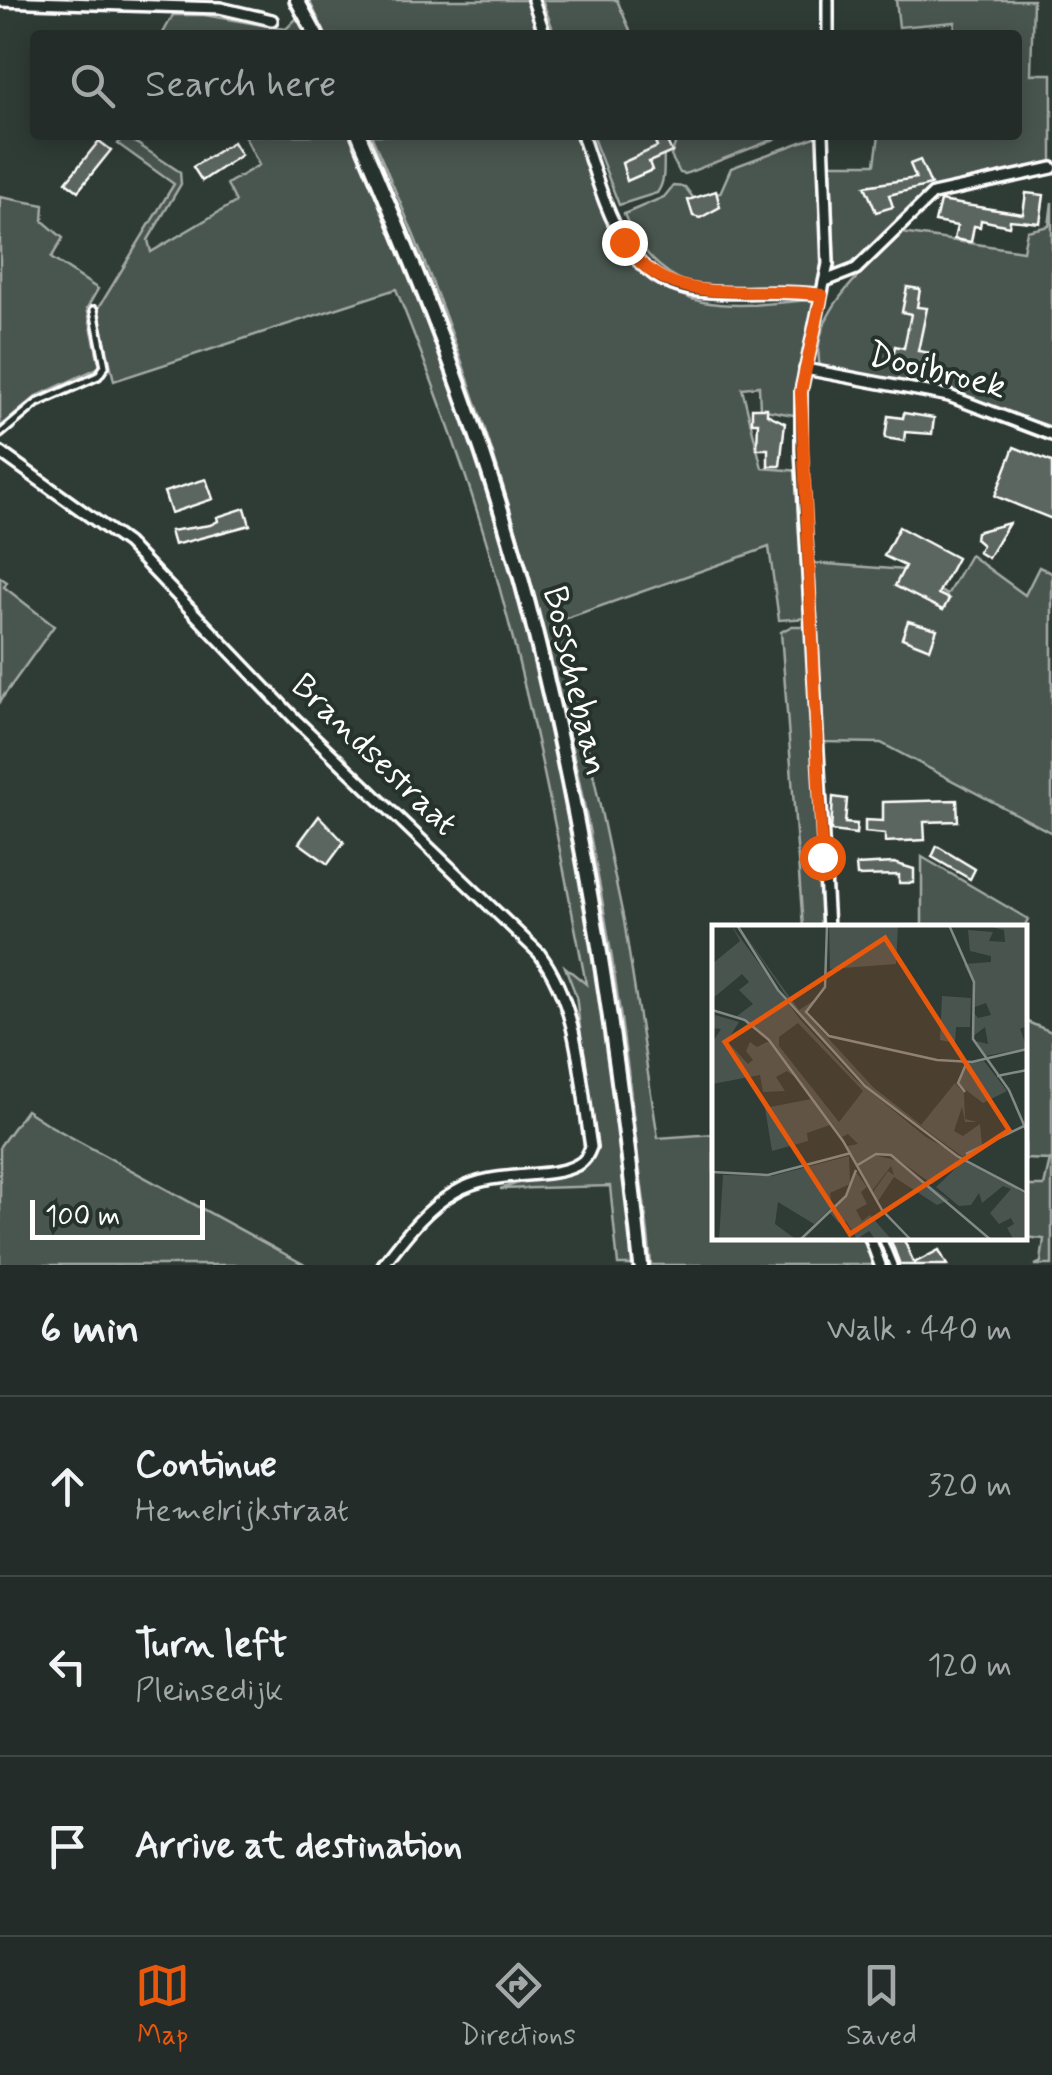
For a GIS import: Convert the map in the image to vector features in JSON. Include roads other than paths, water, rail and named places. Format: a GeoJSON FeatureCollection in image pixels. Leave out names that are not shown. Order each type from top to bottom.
{"type":"FeatureCollection","features":[{"type":"Feature","properties":{"kind":"main road"},"geometry":{"type":"LineString","coordinates":[[298,0],[313,30]]}},
{"type":"Feature","properties":{"kind":"main road","name":"Bosschebaan"},"geometry":{"type":"LineString","coordinates":[[361,140],[414,262],[490,478],[537,638],[586,862],[628,1146],[641,1265]]}},
{"type":"Feature","properties":{"kind":"street"},"geometry":{"type":"LineString","coordinates":[[532,0],[544,30]]}},
{"type":"Feature","properties":{"kind":"street"},"geometry":{"type":"LineString","coordinates":[[828,0],[828,30]]}},
{"type":"Feature","properties":{"kind":"street"},"geometry":{"type":"LineString","coordinates":[[0,1],[220,8],[272,20]]}},
{"type":"Feature","properties":{"kind":"street"},"geometry":{"type":"LineString","coordinates":[[584,140],[618,230],[646,270],[690,290],[822,295]]}},
{"type":"Feature","properties":{"kind":"street"},"geometry":{"type":"LineString","coordinates":[[823,140],[824,281],[805,370],[801,450],[828,925]]}},
{"type":"Feature","properties":{"kind":"street"},"geometry":{"type":"LineString","coordinates":[[824,281],[856,268],[934,194],[1052,168]]}},
{"type":"Feature","properties":{"kind":"street","name":"Dooibroek"},"geometry":{"type":"LineString","coordinates":[[805,370],[949,396],[1052,434]]}},
{"type":"Feature","properties":{"kind":"street","name":"Brandsestraat"},"geometry":{"type":"LineString","coordinates":[[0,452],[127,543],[296,720],[538,953],[557,978],[570,1008],[591,1147],[580,1164],[504,1175],[456,1191],[415,1224],[383,1265]]}},
{"type":"Feature","properties":{"kind":"street"},"geometry":{"type":"LineString","coordinates":[[871,1240],[880,1265]]}},
{"type":"Feature","properties":{"kind":"lane"},"geometry":{"type":"LineString","coordinates":[[0,434],[36,403],[98,376],[105,366],[94,310]]}},
{"type":"Feature","properties":{"kind":"lane"},"geometry":{"type":"LineString","coordinates":[[883,1240],[893,1265]]}}]}
